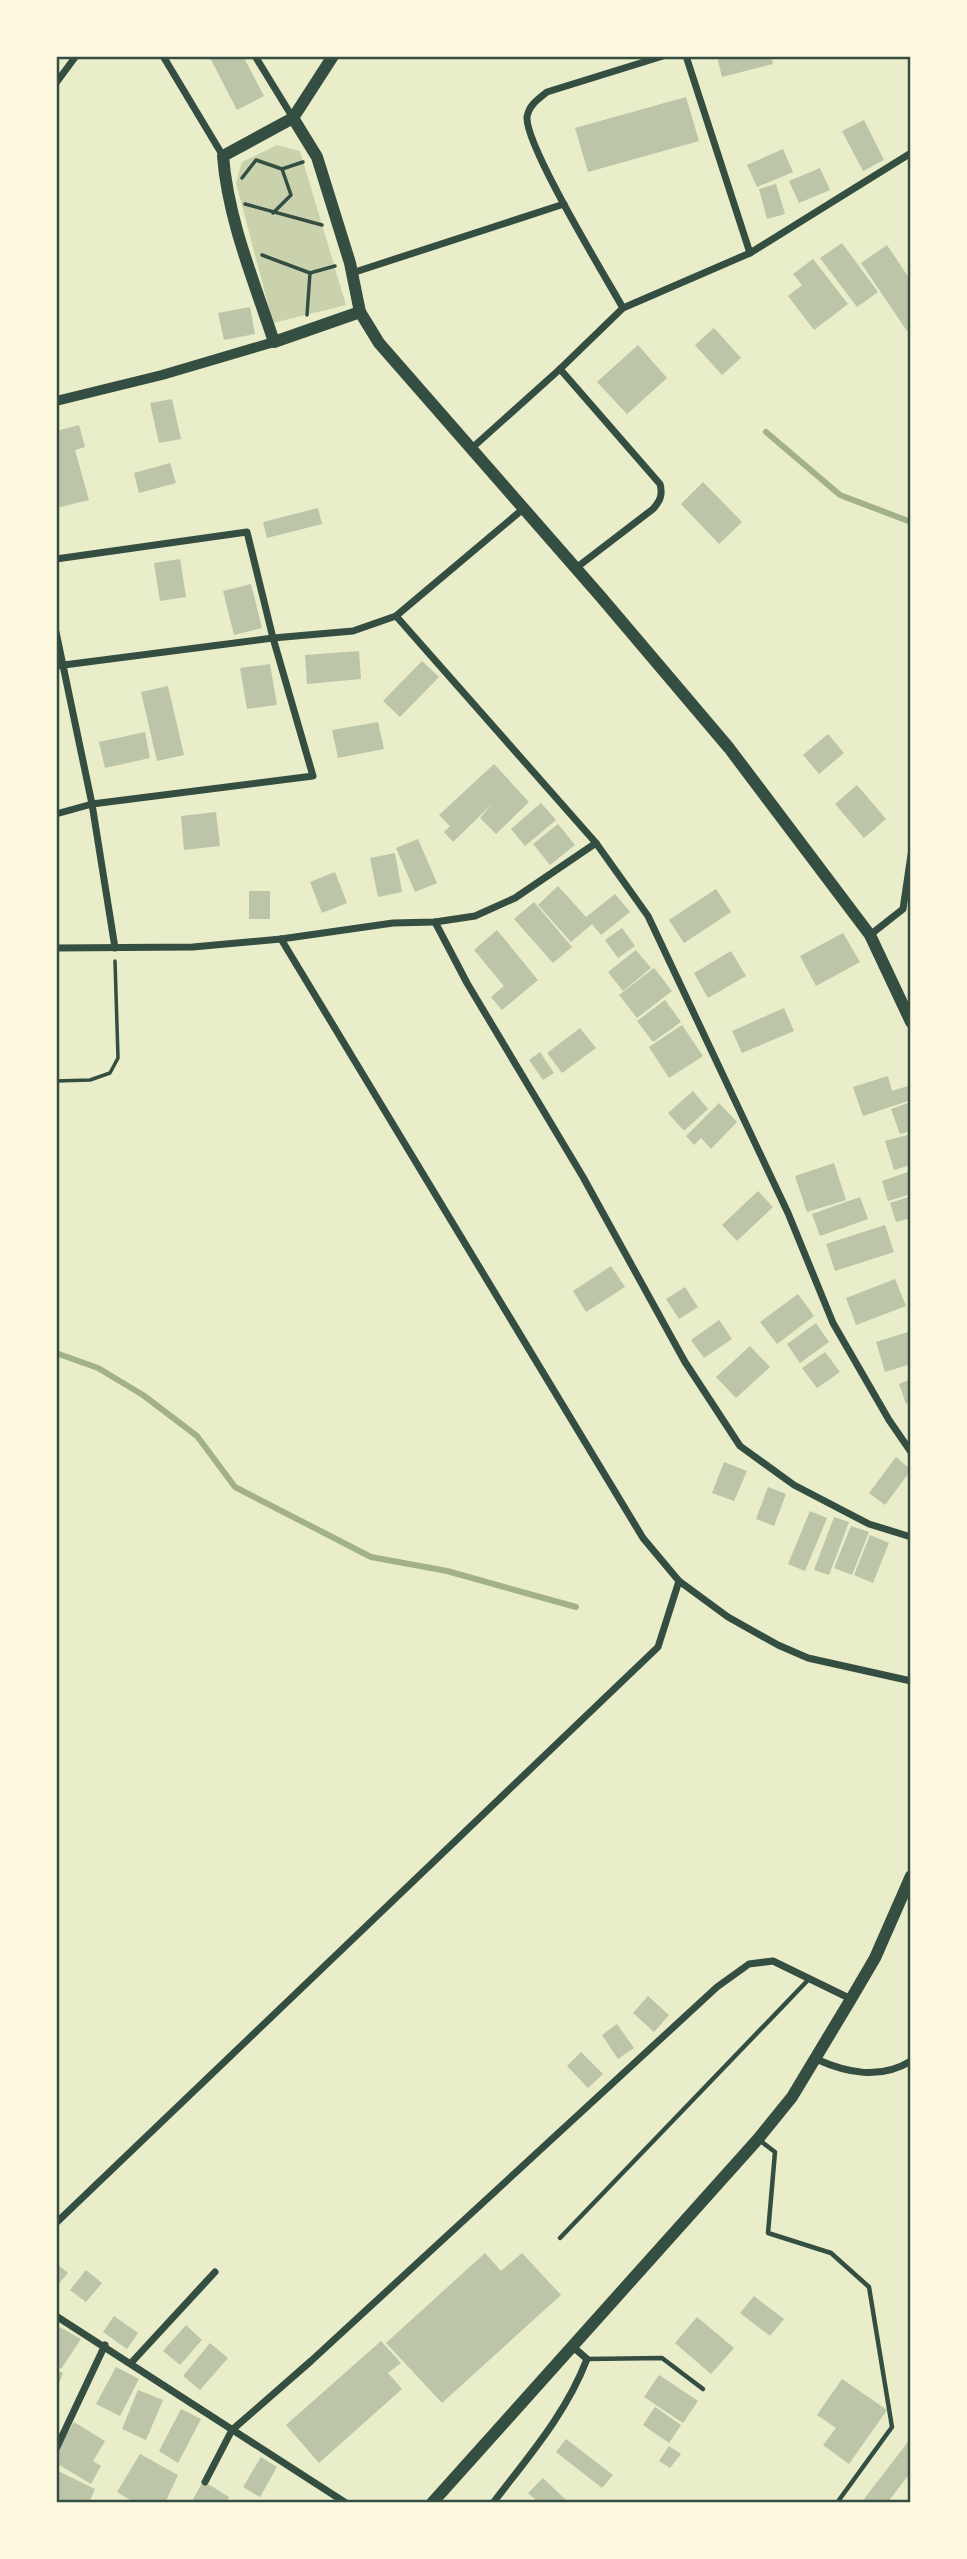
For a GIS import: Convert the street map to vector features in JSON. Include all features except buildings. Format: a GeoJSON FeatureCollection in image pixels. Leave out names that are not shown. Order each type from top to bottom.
{"type":"FeatureCollection","features":[{"type":"Feature","properties":{"kind":"main road"},"geometry":{"type":"LineString","coordinates":[[333,56],[293,118],[223,156],[230,202],[274,342],[360,312]]}},
{"type":"Feature","properties":{"kind":"main road"},"geometry":{"type":"LineString","coordinates":[[293,118],[317,158],[351,268],[360,312],[379,343],[729,748],[870,935],[911,1022]]}},
{"type":"Feature","properties":{"kind":"main road"},"geometry":{"type":"LineString","coordinates":[[432,2503],[758,2139],[792,2097],[875,1958],[911,1876]]}},
{"type":"Feature","properties":{"kind":"street"},"geometry":{"type":"LineString","coordinates":[[56,83],[76,56]]}},
{"type":"Feature","properties":{"kind":"street"},"geometry":{"type":"LineString","coordinates":[[163,56],[223,156]]}},
{"type":"Feature","properties":{"kind":"street"},"geometry":{"type":"LineString","coordinates":[[255,56],[293,118]]}},
{"type":"Feature","properties":{"kind":"street"},"geometry":{"type":"LineString","coordinates":[[623,308],[564,204],[529,131],[527,115],[532,103],[547,92],[663,56]]}},
{"type":"Feature","properties":{"kind":"street"},"geometry":{"type":"LineString","coordinates":[[686,56],[750,253]]}},
{"type":"Feature","properties":{"kind":"street"},"geometry":{"type":"LineString","coordinates":[[472,448],[623,308],[750,253],[911,153]]}},
{"type":"Feature","properties":{"kind":"street"},"geometry":{"type":"LineString","coordinates":[[351,268],[564,204]]}},
{"type":"Feature","properties":{"kind":"street"},"geometry":{"type":"LineString","coordinates":[[56,401],[162,375],[274,342]]}},
{"type":"Feature","properties":{"kind":"street"},"geometry":{"type":"LineString","coordinates":[[560,369],[660,484],[662,490],[660,500],[653,509],[576,568]]}},
{"type":"Feature","properties":{"kind":"street"},"geometry":{"type":"LineString","coordinates":[[59,666],[272,638],[353,631],[396,616],[523,509]]}},
{"type":"Feature","properties":{"kind":"street"},"geometry":{"type":"LineString","coordinates":[[56,559],[247,532],[272,638],[313,776],[92,804],[56,814]]}},
{"type":"Feature","properties":{"kind":"street"},"geometry":{"type":"LineString","coordinates":[[396,616],[596,843],[648,916],[782,1200],[833,1322],[889,1420],[911,1452]]}},
{"type":"Feature","properties":{"kind":"street"},"geometry":{"type":"LineString","coordinates":[[56,632],[59,666],[92,804],[115,948]]}},
{"type":"Feature","properties":{"kind":"street"},"geometry":{"type":"LineString","coordinates":[[56,948],[193,947],[475,916],[515,898],[596,843]]}},
{"type":"Feature","properties":{"kind":"street"},"geometry":{"type":"LineString","coordinates":[[870,935],[903,909],[911,855]]}},
{"type":"Feature","properties":{"kind":"street"},"geometry":{"type":"LineString","coordinates":[[435,922],[467,983],[583,1177],[685,1362],[740,1446],[794,1485],[869,1524],[911,1537]]}},
{"type":"Feature","properties":{"kind":"street"},"geometry":{"type":"LineString","coordinates":[[281,939],[643,1538],[679,1581],[728,1617],[778,1645],[808,1658],[911,1681]]}},
{"type":"Feature","properties":{"kind":"street"},"geometry":{"type":"LineString","coordinates":[[56,2223],[658,1647],[679,1581]]}},
{"type":"Feature","properties":{"kind":"street"},"geometry":{"type":"LineString","coordinates":[[205,2482],[232,2430],[321,2352],[717,1987],[749,1964],[773,1961],[851,1999]]}},
{"type":"Feature","properties":{"kind":"street"},"geometry":{"type":"LineString","coordinates":[[816,2059],[840,2070],[880,2074],[911,2061]]}},
{"type":"Feature","properties":{"kind":"street"},"geometry":{"type":"LineString","coordinates":[[131,2363],[215,2272]]}},
{"type":"Feature","properties":{"kind":"street"},"geometry":{"type":"LineString","coordinates":[[56,2316],[105,2345],[346,2503]]}},
{"type":"Feature","properties":{"kind":"street"},"geometry":{"type":"LineString","coordinates":[[56,2449],[105,2345]]}},
{"type":"Feature","properties":{"kind":"street"},"geometry":{"type":"LineString","coordinates":[[493,2503],[558,2419],[576,2387],[587,2359],[572,2346]]}},
{"type":"Feature","properties":{"kind":"lane"},"geometry":{"type":"LineString","coordinates":[[560,2238],[810,1978]]}},
{"type":"Feature","properties":{"kind":"lane"},"geometry":{"type":"LineString","coordinates":[[758,2139],[775,2152],[768,2233],[831,2253],[869,2287],[892,2427],[839,2500]]}},
{"type":"Feature","properties":{"kind":"lane"},"geometry":{"type":"LineString","coordinates":[[587,2359],[662,2358],[703,2389]]}},
{"type":"Feature","properties":{"kind":"path"},"geometry":{"type":"LineString","coordinates":[[239,183],[256,160],[282,169],[317,158]]}},
{"type":"Feature","properties":{"kind":"path"},"geometry":{"type":"LineString","coordinates":[[273,213],[291,195],[282,169]]}},
{"type":"Feature","properties":{"kind":"path"},"geometry":{"type":"LineString","coordinates":[[230,202],[340,230]]}},
{"type":"Feature","properties":{"kind":"path"},"geometry":{"type":"LineString","coordinates":[[243,248],[310,272],[351,268]]}},
{"type":"Feature","properties":{"kind":"path"},"geometry":{"type":"LineString","coordinates":[[307,329],[310,272]]}},
{"type":"Feature","properties":{"kind":"path"},"geometry":{"type":"LineString","coordinates":[[56,1081],[90,1080],[110,1073],[118,1058],[115,948]]}},
{"type":"Feature","properties":{"kind":"green space"},"geometry":{"type":"Polygon","coordinates":[[[277,145],[300,151],[346,305],[273,323],[236,183],[242,162],[277,145]]]}},
{"type":"Feature","properties":{"kind":"waterway"},"geometry":{"type":"LineString","coordinates":[[766,432],[840,495],[911,522]]}},
{"type":"Feature","properties":{"kind":"waterway"},"geometry":{"type":"LineString","coordinates":[[56,1353],[98,1368],[143,1395],[197,1436],[235,1487],[371,1557],[447,1571],[576,1607]]}}]}
